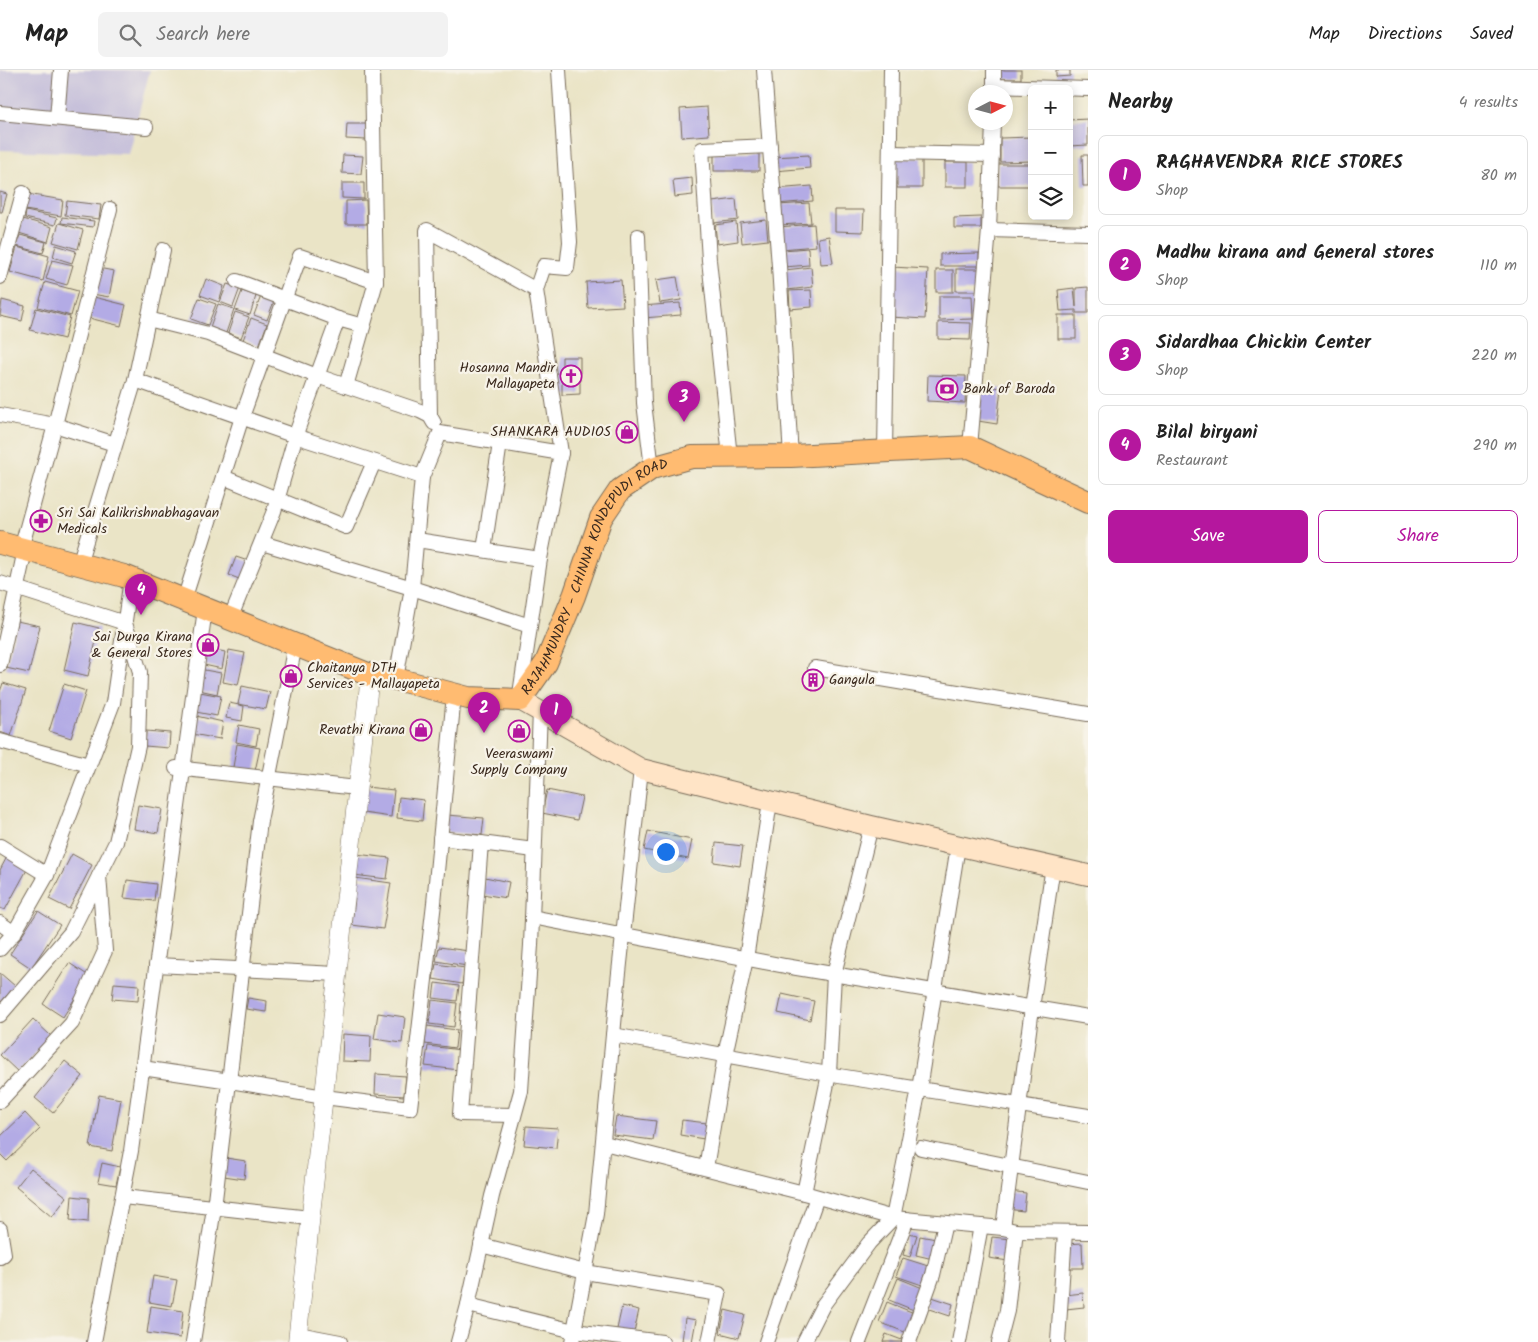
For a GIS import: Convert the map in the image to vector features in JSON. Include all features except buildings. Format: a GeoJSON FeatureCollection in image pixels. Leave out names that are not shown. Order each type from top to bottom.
{"type":"FeatureCollection","features":[{"type":"Feature","properties":{"kind":"main road","name":"RAJAHMUNDRY - CHINNA KONDEPUDI ROAD"},"geometry":{"type":"LineString","coordinates":[[15,547],[131,579],[370,675],[396,679],[468,698],[520,700],[546,663],[574,596],[601,518],[620,490],[652,468],[692,457],[791,456],[970,447],[1088,502]]}},
{"type":"Feature","properties":{"kind":"main road"},"geometry":{"type":"LineString","coordinates":[[520,700],[641,769],[871,826],[1088,875]]}},
{"type":"Feature","properties":{"kind":"street"},"geometry":{"type":"LineString","coordinates":[[57,118],[61,70]]}},
{"type":"Feature","properties":{"kind":"street"},"geometry":{"type":"LineString","coordinates":[[346,386],[376,282],[372,70]]}},
{"type":"Feature","properties":{"kind":"street"},"geometry":{"type":"LineString","coordinates":[[520,700],[540,559],[561,453],[536,290],[544,266],[567,268],[570,242],[559,70]]}},
{"type":"Feature","properties":{"kind":"street"},"geometry":{"type":"LineString","coordinates":[[764,70],[791,456]]}},
{"type":"Feature","properties":{"kind":"street"},"geometry":{"type":"LineString","coordinates":[[885,452],[891,70]]}},
{"type":"Feature","properties":{"kind":"street"},"geometry":{"type":"LineString","coordinates":[[994,70],[994,85]]}},
{"type":"Feature","properties":{"kind":"street"},"geometry":{"type":"LineString","coordinates":[[1013,89],[1088,89]]}},
{"type":"Feature","properties":{"kind":"street"},"geometry":{"type":"LineString","coordinates":[[0,113],[146,127]]}},
{"type":"Feature","properties":{"kind":"street"},"geometry":{"type":"LineString","coordinates":[[970,447],[989,230],[993,130]]}},
{"type":"Feature","properties":{"kind":"street"},"geometry":{"type":"LineString","coordinates":[[730,457],[709,260],[702,149],[770,146]]}},
{"type":"Feature","properties":{"kind":"street"},"geometry":{"type":"LineString","coordinates":[[890,153],[992,155]]}},
{"type":"Feature","properties":{"kind":"street"},"geometry":{"type":"LineString","coordinates":[[0,276],[23,194]]}},
{"type":"Feature","properties":{"kind":"street"},"geometry":{"type":"LineString","coordinates":[[0,665],[17,588],[15,547],[55,425],[110,209]]}},
{"type":"Feature","properties":{"kind":"street"},"geometry":{"type":"LineString","coordinates":[[440,433],[430,416],[427,230],[536,290]]}},
{"type":"Feature","properties":{"kind":"street"},"geometry":{"type":"LineString","coordinates":[[989,230],[1088,233]]}},
{"type":"Feature","properties":{"kind":"street"},"geometry":{"type":"LineString","coordinates":[[638,236],[644,402],[652,468]]}},
{"type":"Feature","properties":{"kind":"street"},"geometry":{"type":"LineString","coordinates":[[79,564],[135,380],[163,250]]}},
{"type":"Feature","properties":{"kind":"street"},"geometry":{"type":"LineString","coordinates":[[184,600],[242,417],[300,256],[376,282]]}},
{"type":"Feature","properties":{"kind":"street"},"geometry":{"type":"LineString","coordinates":[[237,281],[338,319],[363,326]]}},
{"type":"Feature","properties":{"kind":"street"},"geometry":{"type":"LineString","coordinates":[[148,319],[208,334],[430,416]]}},
{"type":"Feature","properties":{"kind":"street"},"geometry":{"type":"LineString","coordinates":[[230,619],[278,500],[295,436],[338,319]]}},
{"type":"Feature","properties":{"kind":"street"},"geometry":{"type":"LineString","coordinates":[[135,380],[295,436],[422,477]]}},
{"type":"Feature","properties":{"kind":"street"},"geometry":{"type":"LineString","coordinates":[[0,416],[55,425],[116,444]]}},
{"type":"Feature","properties":{"kind":"street"},"geometry":{"type":"LineString","coordinates":[[440,433],[561,453]]}},
{"type":"Feature","properties":{"kind":"street"},"geometry":{"type":"LineString","coordinates":[[396,679],[412,588],[422,477],[440,433]]}},
{"type":"Feature","properties":{"kind":"street"},"geometry":{"type":"LineString","coordinates":[[484,550],[500,443]]}},
{"type":"Feature","properties":{"kind":"street"},"geometry":{"type":"LineString","coordinates":[[223,476],[346,527],[374,462]]}},
{"type":"Feature","properties":{"kind":"street"},"geometry":{"type":"LineString","coordinates":[[417,540],[540,559]]}},
{"type":"Feature","properties":{"kind":"street"},"geometry":{"type":"LineString","coordinates":[[262,543],[530,626]]}},
{"type":"Feature","properties":{"kind":"street"},"geometry":{"type":"LineString","coordinates":[[0,949],[14,933],[46,875],[112,703],[131,579]]}},
{"type":"Feature","properties":{"kind":"street"},"geometry":{"type":"LineString","coordinates":[[0,583],[125,622]]}},
{"type":"Feature","properties":{"kind":"street"},"geometry":{"type":"LineString","coordinates":[[94,1342],[131,1151],[156,965],[179,769],[205,609]]}},
{"type":"Feature","properties":{"kind":"street"},"geometry":{"type":"LineString","coordinates":[[0,1015],[70,932],[116,842],[138,746],[140,672],[125,622]]}},
{"type":"Feature","properties":{"kind":"street"},"geometry":{"type":"LineString","coordinates":[[193,1342],[214,1208],[260,821],[295,645]]}},
{"type":"Feature","properties":{"kind":"street"},"geometry":{"type":"LineString","coordinates":[[815,668],[1088,714]]}},
{"type":"Feature","properties":{"kind":"street"},"geometry":{"type":"LineString","coordinates":[[340,1342],[297,1338],[370,675]]}},
{"type":"Feature","properties":{"kind":"street"},"geometry":{"type":"LineString","coordinates":[[142,1068],[230,1080],[324,1097],[410,1108],[454,695]]}},
{"type":"Feature","properties":{"kind":"street"},"geometry":{"type":"LineString","coordinates":[[458,1342],[492,1196],[521,1091],[532,918],[540,711]]}},
{"type":"Feature","properties":{"kind":"street"},"geometry":{"type":"LineString","coordinates":[[0,741],[89,765]]}},
{"type":"Feature","properties":{"kind":"street"},"geometry":{"type":"LineString","coordinates":[[179,769],[358,788]]}},
{"type":"Feature","properties":{"kind":"street"},"geometry":{"type":"LineString","coordinates":[[573,1337],[596,1214],[641,769]]}},
{"type":"Feature","properties":{"kind":"street"},"geometry":{"type":"LineString","coordinates":[[706,1168],[725,1055],[746,958],[770,802]]}},
{"type":"Feature","properties":{"kind":"street"},"geometry":{"type":"LineString","coordinates":[[766,1342],[811,1195],[829,1074],[834,974],[871,826]]}},
{"type":"Feature","properties":{"kind":"street"},"geometry":{"type":"LineString","coordinates":[[440,838],[534,850]]}},
{"type":"Feature","properties":{"kind":"street"},"geometry":{"type":"LineString","coordinates":[[480,843],[460,1114],[514,1115]]}},
{"type":"Feature","properties":{"kind":"street"},"geometry":{"type":"LineString","coordinates":[[0,846],[46,875]]}},
{"type":"Feature","properties":{"kind":"street"},"geometry":{"type":"LineString","coordinates":[[859,1342],[900,1218],[958,846]]}},
{"type":"Feature","properties":{"kind":"street"},"geometry":{"type":"LineString","coordinates":[[999,1342],[1007,1311],[1011,1166],[1053,866]]}},
{"type":"Feature","properties":{"kind":"street"},"geometry":{"type":"LineString","coordinates":[[0,1101],[72,1023],[105,951],[99,876]]}},
{"type":"Feature","properties":{"kind":"street"},"geometry":{"type":"LineString","coordinates":[[532,918],[834,974],[1088,1017]]}},
{"type":"Feature","properties":{"kind":"street"},"geometry":{"type":"LineString","coordinates":[[0,923],[14,933]]}},
{"type":"Feature","properties":{"kind":"street"},"geometry":{"type":"LineString","coordinates":[[156,965],[337,974]]}},
{"type":"Feature","properties":{"kind":"street"},"geometry":{"type":"LineString","coordinates":[[613,1035],[829,1074],[1088,1116]]}},
{"type":"Feature","properties":{"kind":"street"},"geometry":{"type":"LineString","coordinates":[[604,1143],[900,1218],[1010,1230],[1088,1232]]}},
{"type":"Feature","properties":{"kind":"street"},"geometry":{"type":"LineString","coordinates":[[921,1148],[1088,1182]]}},
{"type":"Feature","properties":{"kind":"street"},"geometry":{"type":"LineString","coordinates":[[123,1197],[310,1218]]}},
{"type":"Feature","properties":{"kind":"street"},"geometry":{"type":"LineString","coordinates":[[804,1342],[823,1305],[869,1242],[900,1218]]}},
{"type":"Feature","properties":{"kind":"street"},"geometry":{"type":"LineString","coordinates":[[910,1342],[933,1275],[945,1223]]}},
{"type":"Feature","properties":{"kind":"street"},"geometry":{"type":"LineString","coordinates":[[959,1342],[981,1226]]}},
{"type":"Feature","properties":{"kind":"street"},"geometry":{"type":"LineString","coordinates":[[0,1229],[4,1254],[0,1257]]}},
{"type":"Feature","properties":{"kind":"street"},"geometry":{"type":"LineString","coordinates":[[1058,1342],[1065,1232]]}},
{"type":"Feature","properties":{"kind":"street"},"geometry":{"type":"LineString","coordinates":[[481,1245],[585,1272],[719,1294],[709,1342]]}},
{"type":"Feature","properties":{"kind":"street"},"geometry":{"type":"LineString","coordinates":[[468,1305],[573,1337],[662,1342]]}},
{"type":"Feature","properties":{"kind":"shaded area"},"geometry":{"type":"Polygon","coordinates":[[[0,70],[150,70],[128,154],[0,150],[0,70]]]}},
{"type":"Feature","properties":{"kind":"place","name":"Hosanna Mandir Mallayapeta"},"geometry":{"type":"Point","coordinates":[571,376]}},
{"type":"Feature","properties":{"kind":"place","name":"Bank of Baroda"},"geometry":{"type":"Point","coordinates":[947,389]}},
{"type":"Feature","properties":{"kind":"place","name":"Sidardhaa Chickin Center"},"geometry":{"type":"Point","coordinates":[684,422]}},
{"type":"Feature","properties":{"kind":"place","name":"SHANKARA AUDIOS"},"geometry":{"type":"Point","coordinates":[627,432]}},
{"type":"Feature","properties":{"kind":"place","name":"Sri Sai Kalikrishnabhagavan Medicals"},"geometry":{"type":"Point","coordinates":[41,521]}},
{"type":"Feature","properties":{"kind":"place","name":"Bilal biryani"},"geometry":{"type":"Point","coordinates":[141,615]}},
{"type":"Feature","properties":{"kind":"place","name":"Sai Durga Kirana & General Stores"},"geometry":{"type":"Point","coordinates":[208,645]}},
{"type":"Feature","properties":{"kind":"place","name":"Chaitanya DTH Services - Mallayapeta"},"geometry":{"type":"Point","coordinates":[291,676]}},
{"type":"Feature","properties":{"kind":"place","name":"Gangula"},"geometry":{"type":"Point","coordinates":[813,680]}},
{"type":"Feature","properties":{"kind":"place","name":"Revathi Kirana"},"geometry":{"type":"Point","coordinates":[421,730]}},
{"type":"Feature","properties":{"kind":"place","name":"Veeraswami Supply Company"},"geometry":{"type":"Point","coordinates":[519,731]}},
{"type":"Feature","properties":{"kind":"place","name":"Madhu kirana and General stores"},"geometry":{"type":"Point","coordinates":[484,733]}},
{"type":"Feature","properties":{"kind":"place","name":"RAGHAVENDRA RICE STORES"},"geometry":{"type":"Point","coordinates":[556,735]}}]}
